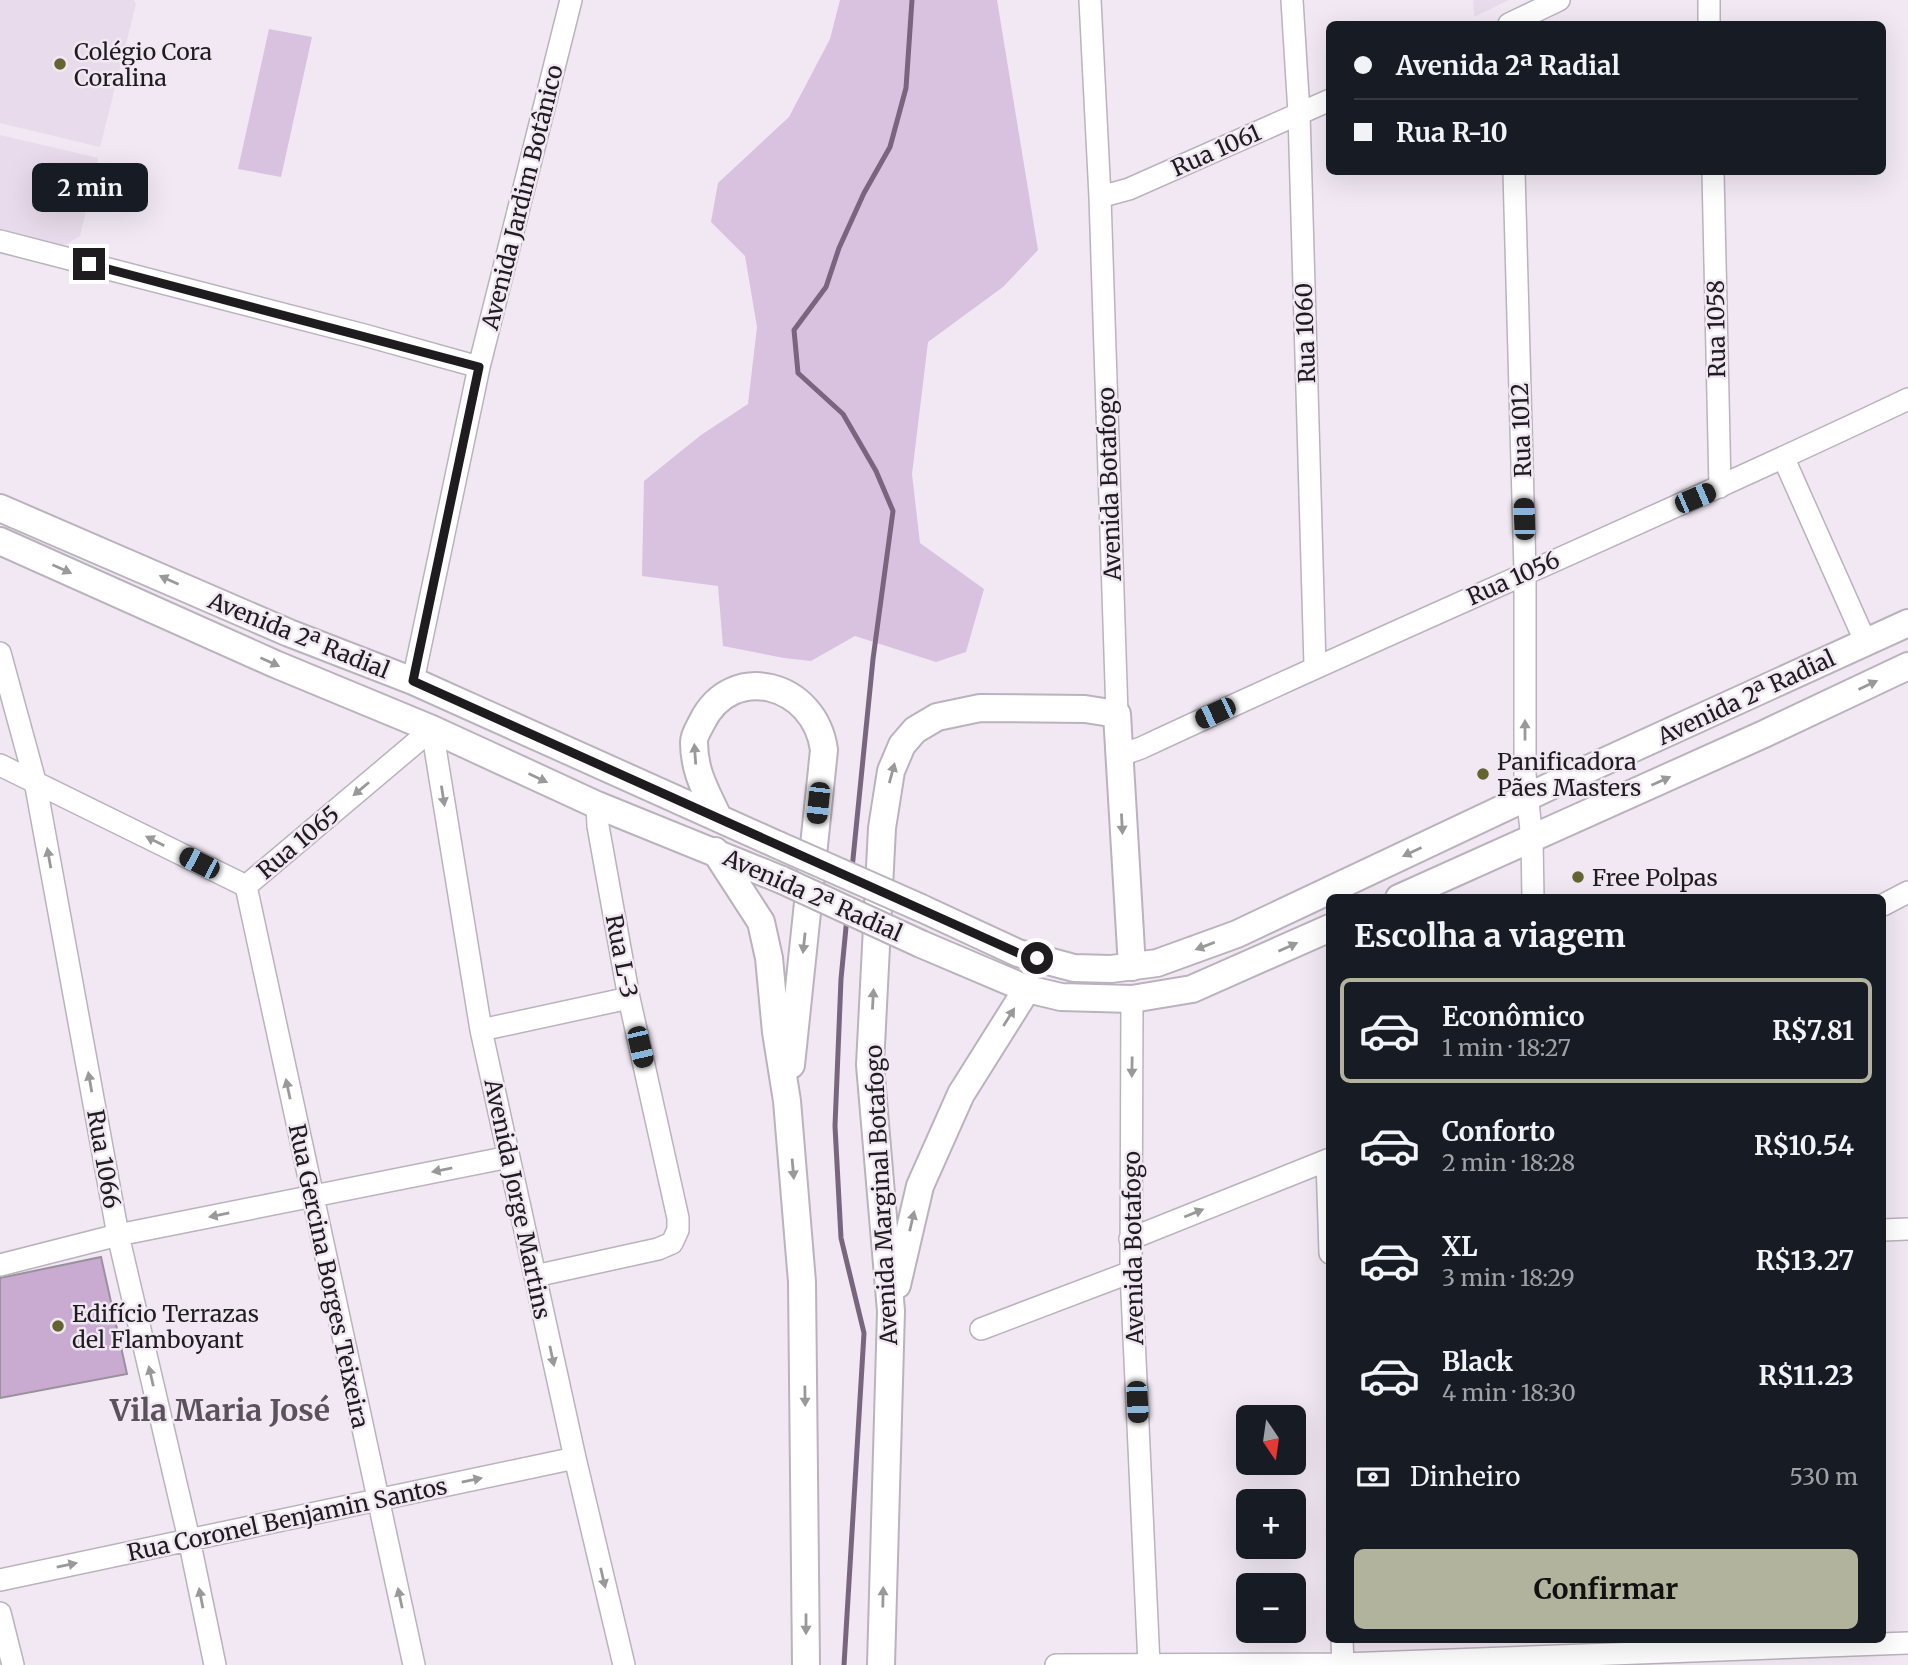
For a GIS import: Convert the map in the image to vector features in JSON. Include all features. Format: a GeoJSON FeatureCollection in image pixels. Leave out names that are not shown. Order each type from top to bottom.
{"type":"FeatureCollection","features":[{"type":"Feature","properties":{"kind":"main road","name":"Avenida 2ª Radial"},"geometry":{"type":"LineString","coordinates":[[0,508],[289,633],[413,681],[1018,953],[1074,968],[1132,967],[1157,963],[1237,934],[1908,623]]}},
{"type":"Feature","properties":{"kind":"main road","name":"Avenida 2ª Radial"},"geometry":{"type":"LineString","coordinates":[[0,541],[275,664],[432,729],[597,805],[715,851],[1027,989],[1060,997],[1132,999],[1192,989],[1326,930]]}},
{"type":"Feature","properties":{"kind":"main road","name":"Avenida 2ª Radial"},"geometry":{"type":"LineString","coordinates":[[1408,894],[1908,666]]}},
{"type":"Feature","properties":{"kind":"main road"},"geometry":{"type":"LineString","coordinates":[[718,817],[696,771],[694,738],[708,710],[730,693],[756,687],[770,688],[804,705],[818,725],[824,750],[788,1101]]}},
{"type":"Feature","properties":{"kind":"main road","name":"Avenida Marginal Botafogo"},"geometry":{"type":"LineString","coordinates":[[881,1665],[891,1311],[870,1065],[882,828],[891,771],[902,745],[915,730],[937,717],[980,708],[1086,709],[1116,713]]}},
{"type":"Feature","properties":{"kind":"main road","name":"Avenida Botafogo"},"geometry":{"type":"LineString","coordinates":[[1116,713],[1132,967]]}},
{"type":"Feature","properties":{"kind":"main road"},"geometry":{"type":"LineString","coordinates":[[432,729],[447,716],[506,741],[525,733]]}},
{"type":"Feature","properties":{"kind":"main road"},"geometry":{"type":"LineString","coordinates":[[1474,823],[1532,839]]}},
{"type":"Feature","properties":{"kind":"main road"},"geometry":{"type":"LineString","coordinates":[[715,851],[761,922],[769,958],[776,1032],[788,1101],[802,1282],[806,1665]]}},
{"type":"Feature","properties":{"kind":"main road"},"geometry":{"type":"LineString","coordinates":[[891,1311],[920,1186],[961,1094],[1027,989]]}},
{"type":"Feature","properties":{"kind":"street","name":"Avenida Jardim Botânico"},"geometry":{"type":"LineString","coordinates":[[413,681],[479,367],[571,0]]}},
{"type":"Feature","properties":{"kind":"street","name":"Avenida Botafogo"},"geometry":{"type":"LineString","coordinates":[[1090,0],[1100,197],[1116,713]]}},
{"type":"Feature","properties":{"kind":"street","name":"Rua 1060"},"geometry":{"type":"LineString","coordinates":[[1292,0],[1299,113],[1315,666]]}},
{"type":"Feature","properties":{"kind":"street"},"geometry":{"type":"LineString","coordinates":[[1516,21],[1559,0]]}},
{"type":"Feature","properties":{"kind":"street"},"geometry":{"type":"LineString","coordinates":[[1709,0],[1709,21]]}},
{"type":"Feature","properties":{"kind":"street","name":"Rua 1061"},"geometry":{"type":"LineString","coordinates":[[1100,197],[1129,189],[1326,102]]}},
{"type":"Feature","properties":{"kind":"street","name":"Rua 1012"},"geometry":{"type":"LineString","coordinates":[[1514,175],[1525,572],[1525,774],[1532,839],[1533,894]]}},
{"type":"Feature","properties":{"kind":"street","name":"Rua 1058"},"geometry":{"type":"LineString","coordinates":[[1713,175],[1720,488]]}},
{"type":"Feature","properties":{"kind":"street"},"geometry":{"type":"LineString","coordinates":[[0,242],[339,328],[479,367]]}},
{"type":"Feature","properties":{"kind":"street","name":"Rua 1056"},"geometry":{"type":"LineString","coordinates":[[1118,756],[1141,748],[1525,572],[1720,488],[1908,399]]}},
{"type":"Feature","properties":{"kind":"street"},"geometry":{"type":"LineString","coordinates":[[1784,458],[1866,642]]}},
{"type":"Feature","properties":{"kind":"street","name":"Rua 1066"},"geometry":{"type":"LineString","coordinates":[[0,653],[35,781],[118,1235],[189,1539],[215,1665]]}},
{"type":"Feature","properties":{"kind":"street","name":"Rua 1065"},"geometry":{"type":"LineString","coordinates":[[0,765],[246,886],[432,729]]}},
{"type":"Feature","properties":{"kind":"street","name":"Avenida Jorge Martins"},"geometry":{"type":"LineString","coordinates":[[432,729],[481,1030],[575,1458],[624,1665]]}},
{"type":"Feature","properties":{"kind":"street","name":"Rua L-3"},"geometry":{"type":"LineString","coordinates":[[535,1276],[658,1249],[672,1243],[678,1230],[678,1218],[629,998],[598,826],[597,805]]}},
{"type":"Feature","properties":{"kind":"street","name":"Rua Gercina Borges Teixeira"},"geometry":{"type":"LineString","coordinates":[[246,886],[414,1665]]}},
{"type":"Feature","properties":{"kind":"street"},"geometry":{"type":"LineString","coordinates":[[1886,903],[1908,892]]}},
{"type":"Feature","properties":{"kind":"street"},"geometry":{"type":"LineString","coordinates":[[481,1030],[629,998]]}},
{"type":"Feature","properties":{"kind":"street","name":"Avenida Botafogo"},"geometry":{"type":"LineString","coordinates":[[1132,999],[1130,1239],[1149,1664]]}},
{"type":"Feature","properties":{"kind":"street"},"geometry":{"type":"LineString","coordinates":[[0,1265],[118,1235],[509,1157]]}},
{"type":"Feature","properties":{"kind":"street"},"geometry":{"type":"LineString","coordinates":[[1130,1239],[1326,1160]]}},
{"type":"Feature","properties":{"kind":"street"},"geometry":{"type":"LineString","coordinates":[[1886,1230],[1908,1229]]}},
{"type":"Feature","properties":{"kind":"street"},"geometry":{"type":"LineString","coordinates":[[981,1329],[1131,1272]]}},
{"type":"Feature","properties":{"kind":"street","name":"Rua Coronel Benjamin Santos"},"geometry":{"type":"LineString","coordinates":[[0,1580],[575,1458]]}},
{"type":"Feature","properties":{"kind":"street"},"geometry":{"type":"LineString","coordinates":[[0,1613],[13,1665]]}},
{"type":"Feature","properties":{"kind":"street"},"geometry":{"type":"LineString","coordinates":[[1342,1643],[1343,1665]]}},
{"type":"Feature","properties":{"kind":"street"},"geometry":{"type":"LineString","coordinates":[[1056,1665],[1343,1665],[1561,1653],[1754,1651],[1908,1643]]}},
{"type":"Feature","properties":{"kind":"shaded area","name":"Colégio Cora Coralina"},"geometry":{"type":"Polygon","coordinates":[[[0,0],[134,0],[136,4],[100,147],[0,123],[0,0]]]}},
{"type":"Feature","properties":{"kind":"shaded area"},"geometry":{"type":"Polygon","coordinates":[[[840,0],[997,0],[1038,250],[1003,287],[928,342],[912,474],[920,543],[984,589],[966,652],[936,662],[855,636],[811,661],[723,646],[718,586],[642,576],[644,481],[701,435],[748,404],[757,327],[745,256],[711,222],[718,183],[789,117],[830,39],[840,0]]]}},
{"type":"Feature","properties":{"kind":"shaded area"},"geometry":{"type":"Polygon","coordinates":[[[1473,0],[1509,0],[1474,17],[1473,0]]]}},
{"type":"Feature","properties":{"kind":"shaded area"},"geometry":{"type":"Polygon","coordinates":[[[269,29],[312,37],[281,177],[238,169],[269,29]]]}},
{"type":"Feature","properties":{"kind":"shaded area"},"geometry":{"type":"Polygon","coordinates":[[[0,135],[98,158],[80,236],[63,246],[0,231],[0,135]]]}},
{"type":"Feature","properties":{"kind":"building","name":"Edifício Terrazas del Flamboyant"},"geometry":{"type":"Polygon","coordinates":[[[101,1257],[127,1374],[0,1398],[0,1278],[101,1257]]]}},
{"type":"Feature","properties":{"kind":"waterway"},"geometry":{"type":"LineString","coordinates":[[852,869],[873,659],[893,511],[876,471],[843,414],[798,373],[794,330],[826,287],[839,248],[864,193],[890,147],[906,88],[912,0]]}},
{"type":"Feature","properties":{"kind":"waterway"},"geometry":{"type":"LineString","coordinates":[[844,1665],[864,1333],[841,1238],[835,1126],[841,979],[847,917]]}},
{"type":"Feature","properties":{"kind":"place","name":"Colégio Cora Coralina"},"geometry":{"type":"Point","coordinates":[60,64]}},
{"type":"Feature","properties":{"kind":"place","name":"Panificadora Pães Masters"},"geometry":{"type":"Point","coordinates":[1483,774]}},
{"type":"Feature","properties":{"kind":"place","name":"Free Polpas"},"geometry":{"type":"Point","coordinates":[1578,877]}},
{"type":"Feature","properties":{"kind":"place","name":"Edifício Terrazas del Flamboyant"},"geometry":{"type":"Point","coordinates":[58,1326]}},
{"type":"Feature","properties":{"kind":"district","name":"Vila Maria José"},"geometry":{"type":"Point","coordinates":[220,1410]}},
{"type":"Feature","properties":{"kind":"route"},"geometry":{"type":"LineString","coordinates":[[89,264],[479,367],[413,681],[1018,953],[1037,958]]}}]}
